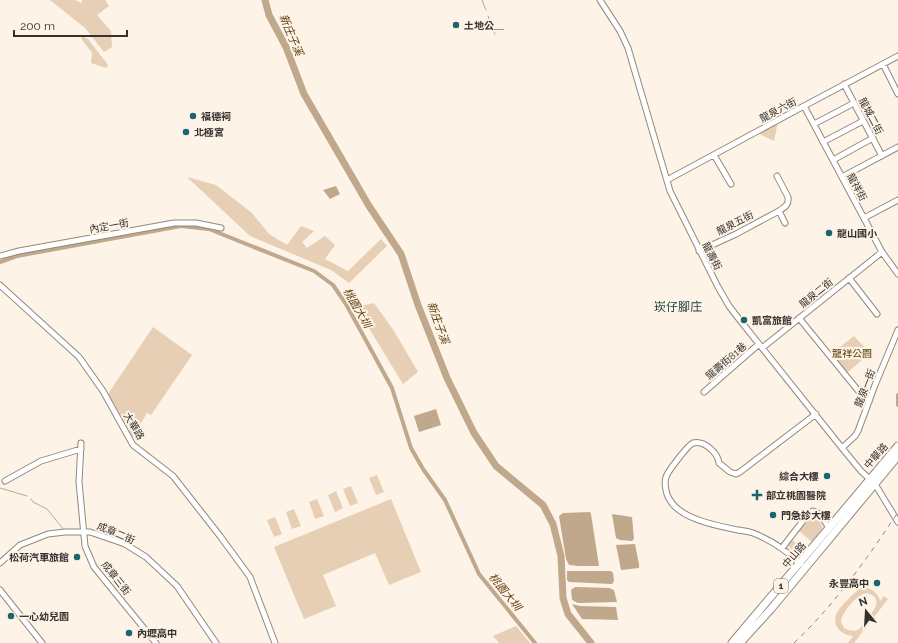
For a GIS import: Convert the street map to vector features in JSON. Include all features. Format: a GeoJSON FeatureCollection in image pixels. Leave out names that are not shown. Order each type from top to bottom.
{"type":"FeatureCollection","features":[{"type":"Feature","properties":{"kind":"main road","name":"中華路"},"geometry":{"type":"LineString","coordinates":[[872,481],[898,446]]}},
{"type":"Feature","properties":{"kind":"main road","name":"中華路"},"geometry":{"type":"LineString","coordinates":[[872,481],[898,456]]}},
{"type":"Feature","properties":{"kind":"main road","name":"中山路"},"geometry":{"type":"LineString","coordinates":[[740,643],[771,609],[829,528],[872,481]]}},
{"type":"Feature","properties":{"kind":"main road","name":"中山路"},"geometry":{"type":"LineString","coordinates":[[732,643],[803,565],[872,481]]}},
{"type":"Feature","properties":{"kind":"street","name":"龍壽街"},"geometry":{"type":"LineString","coordinates":[[600,0],[620,31],[628,48],[670,191],[699,251],[729,306],[842,448],[872,481],[897,521]]}},
{"type":"Feature","properties":{"kind":"street","name":"龍泉六街"},"geometry":{"type":"LineString","coordinates":[[666,180],[898,56]]}},
{"type":"Feature","properties":{"kind":"street"},"geometry":{"type":"LineString","coordinates":[[883,64],[898,94]]}},
{"type":"Feature","properties":{"kind":"street","name":"龍城二街"},"geometry":{"type":"LineString","coordinates":[[844,84],[882,156]]}},
{"type":"Feature","properties":{"kind":"street"},"geometry":{"type":"LineString","coordinates":[[814,124],[854,103]]}},
{"type":"Feature","properties":{"kind":"street","name":"龍祥街"},"geometry":{"type":"LineString","coordinates":[[804,106],[882,252],[898,274]]}},
{"type":"Feature","properties":{"kind":"street"},"geometry":{"type":"LineString","coordinates":[[823,142],[863,121]]}},
{"type":"Feature","properties":{"kind":"street"},"geometry":{"type":"LineString","coordinates":[[833,160],[873,138]]}},
{"type":"Feature","properties":{"kind":"street"},"geometry":{"type":"LineString","coordinates":[[842,177],[898,147]]}},
{"type":"Feature","properties":{"kind":"street"},"geometry":{"type":"LineString","coordinates":[[714,155],[731,184]]}},
{"type":"Feature","properties":{"kind":"street"},"geometry":{"type":"LineString","coordinates":[[777,176],[789,201],[787,206],[779,211],[785,223]]}},
{"type":"Feature","properties":{"kind":"street"},"geometry":{"type":"LineString","coordinates":[[864,218],[898,200]]}},
{"type":"Feature","properties":{"kind":"street","name":"龍泉五街"},"geometry":{"type":"LineString","coordinates":[[699,251],[736,234],[779,211]]}},
{"type":"Feature","properties":{"kind":"street","name":"內定一街"},"geometry":{"type":"LineString","coordinates":[[0,256],[174,223],[196,223],[221,228]]}},
{"type":"Feature","properties":{"kind":"street","name":"龍泉二街"},"geometry":{"type":"LineString","coordinates":[[761,346],[799,318],[882,252]]}},
{"type":"Feature","properties":{"kind":"street"},"geometry":{"type":"LineString","coordinates":[[849,278],[877,314]]}},
{"type":"Feature","properties":{"kind":"street","name":"大華路"},"geometry":{"type":"LineString","coordinates":[[0,285],[79,357],[103,391],[133,445],[173,476],[220,536],[250,577],[275,643]]}},
{"type":"Feature","properties":{"kind":"street"},"geometry":{"type":"LineString","coordinates":[[799,318],[827,354],[869,402]]}},
{"type":"Feature","properties":{"kind":"street","name":"龍泉一街"},"geometry":{"type":"LineString","coordinates":[[842,448],[856,436],[898,330]]}},
{"type":"Feature","properties":{"kind":"street","name":"龍壽街81巷"},"geometry":{"type":"LineString","coordinates":[[704,392],[761,346]]}},
{"type":"Feature","properties":{"kind":"street"},"geometry":{"type":"LineString","coordinates":[[803,565],[782,548],[752,532],[718,526],[686,515],[670,502],[666,490],[666,477],[689,445],[698,443],[709,447],[719,459],[719,463],[730,472],[736,474],[816,414]]}},
{"type":"Feature","properties":{"kind":"street","name":"成章三街"},"geometry":{"type":"LineString","coordinates":[[5,481],[41,461],[81,446],[79,482],[85,546],[94,567],[156,643]]}},
{"type":"Feature","properties":{"kind":"street"},"geometry":{"type":"LineString","coordinates":[[782,548],[810,512],[813,511],[820,514],[829,528]]}},
{"type":"Feature","properties":{"kind":"street","name":"成章二街"},"geometry":{"type":"LineString","coordinates":[[0,563],[20,545],[48,534],[84,531],[125,544],[151,562],[177,586],[216,643]]}},
{"type":"Feature","properties":{"kind":"street"},"geometry":{"type":"LineString","coordinates":[[0,590],[42,643]]}},
{"type":"Feature","properties":{"kind":"green space"},"geometry":{"type":"Polygon","coordinates":[[[50,0],[75,0],[82,3],[82,0],[105,0],[109,6],[97,15],[111,31],[112,47],[104,52],[85,28],[50,0]]]}},
{"type":"Feature","properties":{"kind":"green space"},"geometry":{"type":"Polygon","coordinates":[[[81,35],[88,39],[108,65],[106,68],[91,63],[92,53],[82,40],[81,35]]]}},
{"type":"Feature","properties":{"kind":"green space"},"geometry":{"type":"Polygon","coordinates":[[[778,122],[774,141],[757,133],[778,122]]]}},
{"type":"Feature","properties":{"kind":"green space"},"geometry":{"type":"Polygon","coordinates":[[[187,177],[216,185],[252,213],[269,234],[287,245],[301,226],[314,231],[302,242],[307,248],[325,236],[335,245],[325,259],[348,271],[381,239],[387,246],[349,283],[331,270],[250,236],[187,177]]]}},
{"type":"Feature","properties":{"kind":"green space"},"geometry":{"type":"Polygon","coordinates":[[[374,303],[394,331],[418,372],[403,384],[356,307],[374,303]]]}},
{"type":"Feature","properties":{"kind":"green space"},"geometry":{"type":"Polygon","coordinates":[[[153,327],[192,355],[151,415],[147,413],[132,438],[127,425],[108,394],[153,327]]]}},
{"type":"Feature","properties":{"kind":"green space","name":"龍祥公園"},"geometry":{"type":"Polygon","coordinates":[[[854,336],[870,353],[847,373],[831,354],[854,336]]]}},
{"type":"Feature","properties":{"kind":"green space"},"geometry":{"type":"Polygon","coordinates":[[[377,475],[384,492],[376,495],[369,478],[377,475]]]}},
{"type":"Feature","properties":{"kind":"green space"},"geometry":{"type":"Polygon","coordinates":[[[351,486],[358,503],[350,506],[343,489],[351,486]]]}},
{"type":"Feature","properties":{"kind":"green space"},"geometry":{"type":"Polygon","coordinates":[[[336,491],[343,508],[335,512],[328,495],[336,491]]]}},
{"type":"Feature","properties":{"kind":"green space"},"geometry":{"type":"Polygon","coordinates":[[[317,499],[324,516],[315,519],[309,502],[317,499]]]}},
{"type":"Feature","properties":{"kind":"green space"},"geometry":{"type":"Polygon","coordinates":[[[391,499],[421,572],[389,585],[375,553],[323,575],[336,606],[304,619],[274,547],[391,499]]]}},
{"type":"Feature","properties":{"kind":"green space"},"geometry":{"type":"Polygon","coordinates":[[[294,509],[301,526],[292,529],[286,512],[294,509]]]}},
{"type":"Feature","properties":{"kind":"green space"},"geometry":{"type":"Polygon","coordinates":[[[812,516],[817,516],[823,528],[812,542],[799,531],[812,516]]]}},
{"type":"Feature","properties":{"kind":"green space"},"geometry":{"type":"Polygon","coordinates":[[[275,517],[282,534],[274,537],[267,520],[275,517]]]}},
{"type":"Feature","properties":{"kind":"green space"},"geometry":{"type":"Polygon","coordinates":[[[792,540],[805,550],[800,556],[787,545],[792,540]]]}},
{"type":"Feature","properties":{"kind":"green space"},"geometry":{"type":"Polygon","coordinates":[[[862,587],[871,589],[878,595],[880,601],[884,596],[888,599],[854,643],[848,643],[853,636],[845,634],[839,630],[835,623],[836,615],[844,604],[862,587]],[[867,593],[863,594],[851,604],[842,618],[841,622],[844,628],[854,631],[861,627],[872,613],[876,605],[875,598],[867,593]]]}},
{"type":"Feature","properties":{"kind":"green space"},"geometry":{"type":"Polygon","coordinates":[[[516,626],[530,643],[499,643],[493,636],[516,626]]]}},
{"type":"Feature","properties":{"kind":"shaded area"},"geometry":{"type":"Polygon","coordinates":[[[336,186],[340,194],[330,199],[323,190],[336,186]]]}},
{"type":"Feature","properties":{"kind":"shaded area"},"geometry":{"type":"Polygon","coordinates":[[[436,409],[441,425],[419,432],[414,416],[436,409]]]}},
{"type":"Feature","properties":{"kind":"shaded area"},"geometry":{"type":"Polygon","coordinates":[[[590,512],[599,566],[569,565],[566,559],[559,516],[563,513],[590,512]]]}},
{"type":"Feature","properties":{"kind":"shaded area"},"geometry":{"type":"Polygon","coordinates":[[[612,514],[632,517],[634,539],[632,541],[620,540],[616,538],[612,514]]]}},
{"type":"Feature","properties":{"kind":"shaded area"},"geometry":{"type":"Polygon","coordinates":[[[635,544],[639,568],[621,570],[616,545],[635,544]]]}},
{"type":"Feature","properties":{"kind":"shaded area"},"geometry":{"type":"Polygon","coordinates":[[[567,571],[611,571],[613,573],[614,581],[612,584],[569,582],[567,580],[567,571]]]}},
{"type":"Feature","properties":{"kind":"shaded area"},"geometry":{"type":"Polygon","coordinates":[[[575,587],[609,588],[614,590],[617,602],[578,603],[572,600],[571,590],[575,587]]]}},
{"type":"Feature","properties":{"kind":"shaded area"},"geometry":{"type":"Polygon","coordinates":[[[572,604],[580,606],[616,607],[618,620],[582,619],[572,604]]]}},
{"type":"Feature","properties":{"kind":"waterway","name":"新庄子溪"},"geometry":{"type":"LineString","coordinates":[[265,0],[269,15],[286,47],[304,94],[369,206],[401,254],[418,305],[447,378],[474,433],[496,466],[543,505],[553,524],[561,556],[563,598],[568,614],[591,643]]}},
{"type":"Feature","properties":{"kind":"waterway"},"geometry":{"type":"LineString","coordinates":[[482,0],[486,10]]}},
{"type":"Feature","properties":{"kind":"waterway"},"geometry":{"type":"LineString","coordinates":[[488,16],[495,34]]}},
{"type":"Feature","properties":{"kind":"waterway","name":"桃園大圳"},"geometry":{"type":"LineString","coordinates":[[0,262],[17,256],[181,226],[209,229],[314,271],[333,285],[346,304],[392,388],[411,448],[423,469],[445,500],[479,574],[535,643]]}},
{"type":"Feature","properties":{"kind":"waterway"},"geometry":{"type":"LineString","coordinates":[[898,395],[898,405]]}},
{"type":"Feature","properties":{"kind":"waterway"},"geometry":{"type":"LineString","coordinates":[[0,488],[27,496]]}},
{"type":"Feature","properties":{"kind":"waterway"},"geometry":{"type":"LineString","coordinates":[[31,499],[33,502],[47,509],[64,530]]}},
{"type":"Feature","properties":{"kind":"railway"},"geometry":{"type":"LineString","coordinates":[[794,643],[837,597],[898,512]]}},
{"type":"Feature","properties":{"kind":"place","name":"土地公＿"},"geometry":{"type":"Point","coordinates":[456,25]}},
{"type":"Feature","properties":{"kind":"place","name":"福德祠"},"geometry":{"type":"Point","coordinates":[193,116]}},
{"type":"Feature","properties":{"kind":"place","name":"北極宮"},"geometry":{"type":"Point","coordinates":[186,132]}},
{"type":"Feature","properties":{"kind":"place","name":"龍山國小"},"geometry":{"type":"Point","coordinates":[829,233]}},
{"type":"Feature","properties":{"kind":"place","name":"凱富旅館"},"geometry":{"type":"Point","coordinates":[744,320]}},
{"type":"Feature","properties":{"kind":"place","name":"綜合大樓"},"geometry":{"type":"Point","coordinates":[827,476]}},
{"type":"Feature","properties":{"kind":"place","name":"部立桃園醫院"},"geometry":{"type":"Point","coordinates":[757,495]}},
{"type":"Feature","properties":{"kind":"place","name":"門急診大樓"},"geometry":{"type":"Point","coordinates":[773,515]}},
{"type":"Feature","properties":{"kind":"place","name":"松荷汽車旅館"},"geometry":{"type":"Point","coordinates":[77,557]}},
{"type":"Feature","properties":{"kind":"place","name":"永豐高中"},"geometry":{"type":"Point","coordinates":[877,583]}},
{"type":"Feature","properties":{"kind":"place","name":"一心幼兒園"},"geometry":{"type":"Point","coordinates":[11,616]}},
{"type":"Feature","properties":{"kind":"place","name":"內壢高中"},"geometry":{"type":"Point","coordinates":[129,633]}},
{"type":"Feature","properties":{"kind":"district","name":"崁仔腳庄"},"geometry":{"type":"Point","coordinates":[678,307]}}]}
